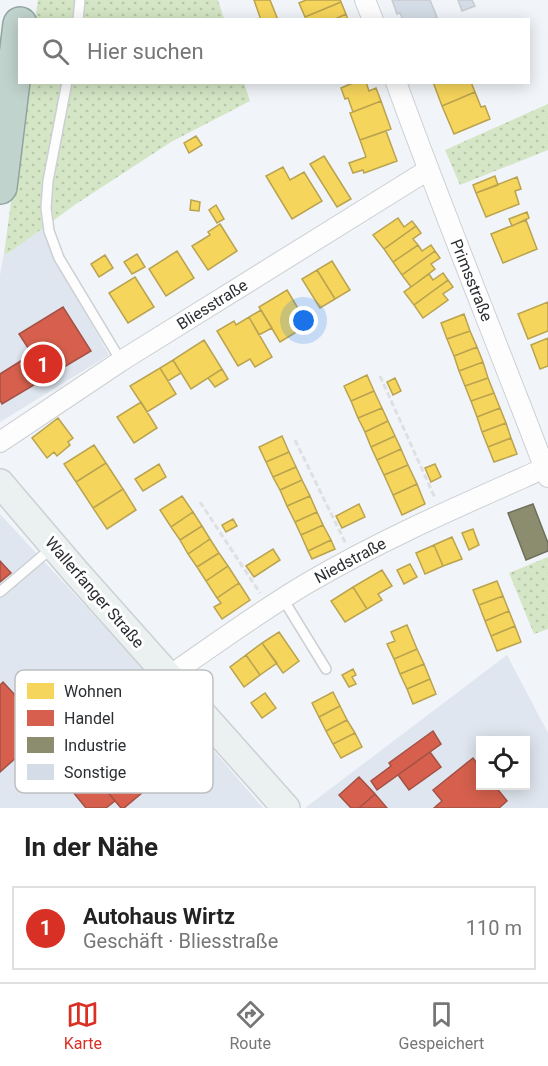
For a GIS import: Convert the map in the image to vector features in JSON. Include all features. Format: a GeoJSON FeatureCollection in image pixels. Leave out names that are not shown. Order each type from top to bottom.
{"type":"FeatureCollection","features":[{"type":"Feature","properties":{"kind":"highway"},"geometry":{"type":"LineString","coordinates":[[20,18],[22,0]]}},
{"type":"Feature","properties":{"kind":"highway"},"geometry":{"type":"LineString","coordinates":[[0,187],[18,40]]}},
{"type":"Feature","properties":{"kind":"main road","name":"Wallerfanger Straße"},"geometry":{"type":"LineString","coordinates":[[3,492],[164,670]]}},
{"type":"Feature","properties":{"kind":"main road","name":"Wallerfanger Straße"},"geometry":{"type":"LineString","coordinates":[[213,726],[286,808]]}},
{"type":"Feature","properties":{"kind":"street"},"geometry":{"type":"LineString","coordinates":[[365,0],[372,18]]}},
{"type":"Feature","properties":{"kind":"street","name":"Primsstraße"},"geometry":{"type":"LineString","coordinates":[[397,84],[546,473]]}},
{"type":"Feature","properties":{"kind":"street","name":"Bliesstraße"},"geometry":{"type":"LineString","coordinates":[[0,442],[121,361],[428,170]]}},
{"type":"Feature","properties":{"kind":"street","name":"Niedstraße"},"geometry":{"type":"LineString","coordinates":[[178,670],[276,603],[353,558],[442,513],[546,473]]}},
{"type":"Feature","properties":{"kind":"lane"},"geometry":{"type":"LineString","coordinates":[[78,18],[80,0]]}},
{"type":"Feature","properties":{"kind":"lane"},"geometry":{"type":"LineString","coordinates":[[67,84],[48,180],[46,208],[49,231],[60,258],[121,361]]}},
{"type":"Feature","properties":{"kind":"lane"},"geometry":{"type":"LineString","coordinates":[[0,592],[54,546]]}},
{"type":"Feature","properties":{"kind":"lane"},"geometry":{"type":"LineString","coordinates":[[276,603],[326,669]]}},
{"type":"Feature","properties":{"kind":"path"},"geometry":{"type":"LineString","coordinates":[[380,376],[442,513]]}},
{"type":"Feature","properties":{"kind":"path"},"geometry":{"type":"LineString","coordinates":[[295,440],[353,558]]}},
{"type":"Feature","properties":{"kind":"path"},"geometry":{"type":"LineString","coordinates":[[200,502],[276,603]]}},
{"type":"Feature","properties":{"kind":"shaded area"},"geometry":{"type":"Polygon","coordinates":[[[43,228],[52,253],[109,355],[0,422],[0,275],[4,254],[9,253],[43,228]]]}},
{"type":"Feature","properties":{"kind":"shaded area"},"geometry":{"type":"Polygon","coordinates":[[[0,514],[144,670],[15,670],[15,793],[213,793],[213,750],[263,808],[0,808],[0,514]]]}},
{"type":"Feature","properties":{"kind":"shaded area"},"geometry":{"type":"Polygon","coordinates":[[[507,655],[548,733],[548,808],[305,808],[507,655]]]}},
{"type":"Feature","properties":{"kind":"green space"},"geometry":{"type":"Polygon","coordinates":[[[38,0],[218,0],[224,18],[35,18],[38,0]]]}},
{"type":"Feature","properties":{"kind":"green space"},"geometry":{"type":"Polygon","coordinates":[[[27,84],[244,84],[250,101],[171,142],[76,204],[9,253],[4,254],[27,84]]]}},
{"type":"Feature","properties":{"kind":"green space"},"geometry":{"type":"Polygon","coordinates":[[[548,104],[548,150],[460,185],[445,150],[548,104]]]}},
{"type":"Feature","properties":{"kind":"green space"},"geometry":{"type":"Polygon","coordinates":[[[548,557],[548,629],[534,634],[509,573],[548,557]]]}},
{"type":"Feature","properties":{"kind":"building: Wohnen"},"geometry":{"type":"Polygon","coordinates":[[[254,0],[270,0],[277,18],[260,18],[254,0]]]}},
{"type":"Feature","properties":{"kind":"building: Wohnen"},"geometry":{"type":"Polygon","coordinates":[[[306,0],[340,0],[341,2],[305,17],[299,3],[306,0]]]}},
{"type":"Feature","properties":{"kind":"building: Wohnen"},"geometry":{"type":"Polygon","coordinates":[[[341,2],[346,14],[337,18],[305,17],[341,2]]]}},
{"type":"Feature","properties":{"kind":"building: Wohnen"},"geometry":{"type":"Polygon","coordinates":[[[350,84],[367,84],[369,91],[376,88],[381,101],[353,112],[341,88],[350,84]]]}},
{"type":"Feature","properties":{"kind":"building: Wohnen"},"geometry":{"type":"Polygon","coordinates":[[[434,84],[472,84],[475,92],[442,106],[434,84]]]}},
{"type":"Feature","properties":{"kind":"building: Wohnen"},"geometry":{"type":"Polygon","coordinates":[[[475,92],[481,107],[485,106],[490,119],[454,134],[442,106],[475,92]]]}},
{"type":"Feature","properties":{"kind":"building: Wohnen"},"geometry":{"type":"Polygon","coordinates":[[[381,101],[391,129],[360,140],[350,113],[381,101]]]}},
{"type":"Feature","properties":{"kind":"building: Wohnen"},"geometry":{"type":"Polygon","coordinates":[[[386,131],[397,161],[364,173],[363,170],[353,173],[349,163],[366,157],[360,140],[386,131]]]}},
{"type":"Feature","properties":{"kind":"building: Wohnen"},"geometry":{"type":"Polygon","coordinates":[[[196,136],[202,145],[189,153],[184,143],[196,136]]]}},
{"type":"Feature","properties":{"kind":"building: Wohnen"},"geometry":{"type":"Polygon","coordinates":[[[324,156],[351,199],[337,207],[310,164],[324,156]]]}},
{"type":"Feature","properties":{"kind":"building: Wohnen"},"geometry":{"type":"Polygon","coordinates":[[[283,167],[290,180],[304,172],[322,201],[292,219],[266,176],[283,167]]]}},
{"type":"Feature","properties":{"kind":"building: Wohnen"},"geometry":{"type":"Polygon","coordinates":[[[495,176],[498,185],[476,193],[473,185],[495,176]]]}},
{"type":"Feature","properties":{"kind":"building: Wohnen"},"geometry":{"type":"Polygon","coordinates":[[[517,177],[521,189],[515,191],[519,204],[486,217],[476,193],[517,177]]]}},
{"type":"Feature","properties":{"kind":"building: Wohnen"},"geometry":{"type":"Polygon","coordinates":[[[191,200],[200,202],[199,211],[190,210],[191,200]]]}},
{"type":"Feature","properties":{"kind":"building: Wohnen"},"geometry":{"type":"Polygon","coordinates":[[[216,205],[224,219],[217,223],[209,210],[216,205]]]}},
{"type":"Feature","properties":{"kind":"building: Wohnen"},"geometry":{"type":"Polygon","coordinates":[[[527,212],[529,218],[512,226],[509,219],[527,212]]]}},
{"type":"Feature","properties":{"kind":"building: Wohnen"},"geometry":{"type":"Polygon","coordinates":[[[398,218],[404,227],[412,221],[416,226],[384,249],[373,235],[398,218]]]}},
{"type":"Feature","properties":{"kind":"building: Wohnen"},"geometry":{"type":"Polygon","coordinates":[[[526,220],[537,249],[503,263],[491,234],[526,220]]]}},
{"type":"Feature","properties":{"kind":"building: Wohnen"},"geometry":{"type":"Polygon","coordinates":[[[220,224],[237,251],[208,270],[192,246],[210,235],[208,232],[220,224]]]}},
{"type":"Feature","properties":{"kind":"building: Wohnen"},"geometry":{"type":"Polygon","coordinates":[[[416,226],[421,233],[413,239],[418,245],[393,262],[384,249],[416,226]]]}},
{"type":"Feature","properties":{"kind":"building: Wohnen"},"geometry":{"type":"Polygon","coordinates":[[[418,245],[422,251],[431,245],[435,251],[402,275],[393,262],[418,245]]]}},
{"type":"Feature","properties":{"kind":"building: Wohnen"},"geometry":{"type":"Polygon","coordinates":[[[177,251],[194,278],[166,296],[149,269],[177,251]]]}},
{"type":"Feature","properties":{"kind":"building: Wohnen"},"geometry":{"type":"Polygon","coordinates":[[[435,251],[440,258],[431,264],[435,269],[411,287],[402,275],[435,251]]]}},
{"type":"Feature","properties":{"kind":"building: Wohnen"},"geometry":{"type":"Polygon","coordinates":[[[137,254],[145,267],[132,274],[124,262],[137,254]]]}},
{"type":"Feature","properties":{"kind":"building: Wohnen"},"geometry":{"type":"Polygon","coordinates":[[[105,255],[113,268],[99,277],[91,264],[105,255]]]}},
{"type":"Feature","properties":{"kind":"building: Wohnen"},"geometry":{"type":"Polygon","coordinates":[[[332,261],[350,290],[335,299],[317,270],[332,261]]]}},
{"type":"Feature","properties":{"kind":"building: Wohnen"},"geometry":{"type":"Polygon","coordinates":[[[317,270],[335,299],[320,308],[302,279],[317,270]]]}},
{"type":"Feature","properties":{"kind":"building: Wohnen"},"geometry":{"type":"Polygon","coordinates":[[[443,273],[448,280],[414,305],[404,292],[429,274],[433,280],[443,273]]]}},
{"type":"Feature","properties":{"kind":"building: Wohnen"},"geometry":{"type":"Polygon","coordinates":[[[135,277],[154,307],[128,323],[109,293],[135,277]]]}},
{"type":"Feature","properties":{"kind":"building: Wohnen"},"geometry":{"type":"Polygon","coordinates":[[[448,280],[453,287],[443,294],[448,300],[423,318],[414,305],[448,280]]]}},
{"type":"Feature","properties":{"kind":"building: Wohnen"},"geometry":{"type":"Polygon","coordinates":[[[287,290],[308,325],[280,342],[259,307],[287,290]]]}},
{"type":"Feature","properties":{"kind":"building: Wohnen"},"geometry":{"type":"Polygon","coordinates":[[[548,302],[548,331],[528,339],[518,314],[548,302]]]}},
{"type":"Feature","properties":{"kind":"building: Wohnen"},"geometry":{"type":"Polygon","coordinates":[[[261,310],[272,328],[259,335],[249,317],[261,310]]]}},
{"type":"Feature","properties":{"kind":"building: Wohnen"},"geometry":{"type":"Polygon","coordinates":[[[464,314],[470,331],[447,339],[441,323],[464,314]]]}},
{"type":"Feature","properties":{"kind":"building: Wohnen"},"geometry":{"type":"Polygon","coordinates":[[[249,317],[272,357],[255,367],[250,359],[238,366],[217,331],[234,321],[236,325],[249,317]]]}},
{"type":"Feature","properties":{"kind":"building: Wohnen"},"geometry":{"type":"Polygon","coordinates":[[[470,331],[477,347],[454,356],[447,339],[470,331]]]}},
{"type":"Feature","properties":{"kind":"building: Wohnen"},"geometry":{"type":"Polygon","coordinates":[[[548,338],[548,366],[540,369],[531,345],[548,338]]]}},
{"type":"Feature","properties":{"kind":"building: Wohnen"},"geometry":{"type":"Polygon","coordinates":[[[204,340],[222,369],[191,389],[173,360],[204,340]]]}},
{"type":"Feature","properties":{"kind":"building: Wohnen"},"geometry":{"type":"Polygon","coordinates":[[[477,347],[483,362],[459,371],[454,356],[477,347]]]}},
{"type":"Feature","properties":{"kind":"building: Wohnen"},"geometry":{"type":"Polygon","coordinates":[[[173,360],[181,373],[168,381],[160,368],[173,360]]]}},
{"type":"Feature","properties":{"kind":"building: Wohnen"},"geometry":{"type":"Polygon","coordinates":[[[483,362],[488,378],[465,386],[459,371],[483,362]]]}},
{"type":"Feature","properties":{"kind":"building: Wohnen"},"geometry":{"type":"Polygon","coordinates":[[[160,368],[176,394],[147,412],[130,386],[160,368]]]}},
{"type":"Feature","properties":{"kind":"building: Wohnen"},"geometry":{"type":"Polygon","coordinates":[[[222,369],[228,379],[215,387],[208,378],[222,369]]]}},
{"type":"Feature","properties":{"kind":"building: Wohnen"},"geometry":{"type":"Polygon","coordinates":[[[367,375],[374,391],[351,401],[344,386],[367,375]]]}},
{"type":"Feature","properties":{"kind":"building: Wohnen"},"geometry":{"type":"Polygon","coordinates":[[[395,378],[401,391],[393,395],[387,382],[395,378]]]}},
{"type":"Feature","properties":{"kind":"building: Wohnen"},"geometry":{"type":"Polygon","coordinates":[[[488,378],[494,393],[471,401],[465,386],[488,378]]]}},
{"type":"Feature","properties":{"kind":"building: Wohnen"},"geometry":{"type":"Polygon","coordinates":[[[374,391],[382,408],[358,418],[351,401],[374,391]]]}},
{"type":"Feature","properties":{"kind":"building: Wohnen"},"geometry":{"type":"Polygon","coordinates":[[[494,393],[500,408],[477,417],[471,401],[494,393]]]}},
{"type":"Feature","properties":{"kind":"building: Wohnen"},"geometry":{"type":"Polygon","coordinates":[[[141,402],[157,428],[134,443],[117,417],[141,402]]]}},
{"type":"Feature","properties":{"kind":"building: Wohnen"},"geometry":{"type":"Polygon","coordinates":[[[382,408],[388,421],[365,432],[358,418],[382,408]]]}},
{"type":"Feature","properties":{"kind":"building: Wohnen"},"geometry":{"type":"Polygon","coordinates":[[[500,408],[506,423],[482,432],[477,417],[500,408]]]}},
{"type":"Feature","properties":{"kind":"building: Wohnen"},"geometry":{"type":"Polygon","coordinates":[[[58,418],[73,438],[68,442],[70,445],[57,456],[54,452],[47,458],[32,438],[58,418]]]}},
{"type":"Feature","properties":{"kind":"building: Wohnen"},"geometry":{"type":"Polygon","coordinates":[[[388,421],[395,436],[371,447],[365,432],[388,421]]]}},
{"type":"Feature","properties":{"kind":"building: Wohnen"},"geometry":{"type":"Polygon","coordinates":[[[506,423],[511,438],[488,447],[482,432],[506,423]]]}},
{"type":"Feature","properties":{"kind":"building: Wohnen"},"geometry":{"type":"Polygon","coordinates":[[[282,436],[289,452],[266,462],[259,447],[282,436]]]}},
{"type":"Feature","properties":{"kind":"building: Wohnen"},"geometry":{"type":"Polygon","coordinates":[[[395,436],[401,449],[377,460],[371,447],[395,436]]]}},
{"type":"Feature","properties":{"kind":"building: Wohnen"},"geometry":{"type":"Polygon","coordinates":[[[511,438],[517,454],[494,462],[488,447],[511,438]]]}},
{"type":"Feature","properties":{"kind":"building: Wohnen"},"geometry":{"type":"Polygon","coordinates":[[[94,445],[106,463],[76,482],[64,464],[94,445]]]}},
{"type":"Feature","properties":{"kind":"building: Wohnen"},"geometry":{"type":"Polygon","coordinates":[[[401,449],[408,465],[384,475],[377,460],[401,449]]]}},
{"type":"Feature","properties":{"kind":"building: Wohnen"},"geometry":{"type":"Polygon","coordinates":[[[289,452],[296,467],[273,477],[266,462],[289,452]]]}},
{"type":"Feature","properties":{"kind":"building: Wohnen"},"geometry":{"type":"Polygon","coordinates":[[[106,463],[123,489],[93,508],[76,482],[106,463]]]}},
{"type":"Feature","properties":{"kind":"building: Wohnen"},"geometry":{"type":"Polygon","coordinates":[[[159,464],[166,477],[143,491],[135,479],[159,464]]]}},
{"type":"Feature","properties":{"kind":"building: Wohnen"},"geometry":{"type":"Polygon","coordinates":[[[435,464],[441,477],[431,482],[425,468],[435,464]]]}},
{"type":"Feature","properties":{"kind":"building: Wohnen"},"geometry":{"type":"Polygon","coordinates":[[[408,465],[417,484],[393,495],[384,475],[408,465]]]}},
{"type":"Feature","properties":{"kind":"building: Wohnen"},"geometry":{"type":"Polygon","coordinates":[[[296,467],[302,480],[280,490],[273,477],[296,467]]]}},
{"type":"Feature","properties":{"kind":"building: Wohnen"},"geometry":{"type":"Polygon","coordinates":[[[302,480],[310,496],[287,506],[280,490],[302,480]]]}},
{"type":"Feature","properties":{"kind":"building: Wohnen"},"geometry":{"type":"Polygon","coordinates":[[[417,484],[425,504],[402,515],[393,495],[417,484]]]}},
{"type":"Feature","properties":{"kind":"building: Wohnen"},"geometry":{"type":"Polygon","coordinates":[[[123,489],[136,510],[107,529],[93,508],[123,489]]]}},
{"type":"Feature","properties":{"kind":"building: Wohnen"},"geometry":{"type":"Polygon","coordinates":[[[182,496],[193,512],[171,527],[160,510],[182,496]]]}},
{"type":"Feature","properties":{"kind":"building: Wohnen"},"geometry":{"type":"Polygon","coordinates":[[[310,496],[317,512],[295,522],[287,506],[310,496]]]}},
{"type":"Feature","properties":{"kind":"building: Wohnen"},"geometry":{"type":"Polygon","coordinates":[[[359,504],[365,517],[342,528],[336,516],[359,504]]]}},
{"type":"Feature","properties":{"kind":"building: Wohnen"},"geometry":{"type":"Polygon","coordinates":[[[193,512],[202,526],[180,540],[171,527],[193,512]]]}},
{"type":"Feature","properties":{"kind":"building: Wohnen"},"geometry":{"type":"Polygon","coordinates":[[[317,512],[323,525],[301,535],[295,522],[317,512]]]}},
{"type":"Feature","properties":{"kind":"building: Wohnen"},"geometry":{"type":"Polygon","coordinates":[[[233,519],[237,526],[226,532],[222,525],[233,519]]]}},
{"type":"Feature","properties":{"kind":"building: Wohnen"},"geometry":{"type":"Polygon","coordinates":[[[323,525],[331,540],[308,551],[301,535],[323,525]]]}},
{"type":"Feature","properties":{"kind":"building: Wohnen"},"geometry":{"type":"Polygon","coordinates":[[[202,526],[210,539],[188,554],[180,540],[202,526]]]}},
{"type":"Feature","properties":{"kind":"building: Wohnen"},"geometry":{"type":"Polygon","coordinates":[[[473,529],[479,545],[469,550],[462,533],[473,529]]]}},
{"type":"Feature","properties":{"kind":"building: Wohnen"},"geometry":{"type":"Polygon","coordinates":[[[452,537],[462,559],[443,566],[434,545],[452,537]]]}},
{"type":"Feature","properties":{"kind":"building: Wohnen"},"geometry":{"type":"Polygon","coordinates":[[[210,539],[219,553],[197,567],[188,554],[210,539]]]}},
{"type":"Feature","properties":{"kind":"building: Wohnen"},"geometry":{"type":"Polygon","coordinates":[[[331,540],[335,549],[312,559],[308,551],[331,540]]]}},
{"type":"Feature","properties":{"kind":"building: Wohnen"},"geometry":{"type":"Polygon","coordinates":[[[434,545],[443,566],[425,574],[416,553],[434,545]]]}},
{"type":"Feature","properties":{"kind":"building: Wohnen"},"geometry":{"type":"Polygon","coordinates":[[[273,549],[280,560],[254,577],[246,566],[273,549]]]}},
{"type":"Feature","properties":{"kind":"building: Wohnen"},"geometry":{"type":"Polygon","coordinates":[[[219,553],[228,566],[206,581],[197,567],[219,553]]]}},
{"type":"Feature","properties":{"kind":"building: Wohnen"},"geometry":{"type":"Polygon","coordinates":[[[410,564],[417,577],[404,584],[397,570],[410,564]]]}},
{"type":"Feature","properties":{"kind":"building: Wohnen"},"geometry":{"type":"Polygon","coordinates":[[[228,566],[239,583],[217,598],[206,581],[228,566]]]}},
{"type":"Feature","properties":{"kind":"building: Wohnen"},"geometry":{"type":"Polygon","coordinates":[[[382,570],[392,586],[378,594],[382,600],[367,609],[353,587],[382,570]]]}},
{"type":"Feature","properties":{"kind":"building: Wohnen"},"geometry":{"type":"Polygon","coordinates":[[[497,581],[503,596],[479,605],[473,590],[497,581]]]}},
{"type":"Feature","properties":{"kind":"building: Wohnen"},"geometry":{"type":"Polygon","coordinates":[[[239,583],[250,600],[222,619],[214,607],[221,603],[217,598],[239,583]]]}},
{"type":"Feature","properties":{"kind":"building: Wohnen"},"geometry":{"type":"Polygon","coordinates":[[[353,587],[367,609],[345,622],[331,601],[353,587]]]}},
{"type":"Feature","properties":{"kind":"building: Wohnen"},"geometry":{"type":"Polygon","coordinates":[[[503,596],[509,611],[485,621],[479,605],[503,596]]]}},
{"type":"Feature","properties":{"kind":"building: Wohnen"},"geometry":{"type":"Polygon","coordinates":[[[509,611],[515,626],[491,636],[485,621],[509,611]]]}},
{"type":"Feature","properties":{"kind":"building: Wohnen"},"geometry":{"type":"Polygon","coordinates":[[[407,625],[417,649],[394,659],[387,644],[395,641],[391,632],[407,625]]]}},
{"type":"Feature","properties":{"kind":"building: Wohnen"},"geometry":{"type":"Polygon","coordinates":[[[515,626],[521,642],[497,651],[491,636],[515,626]]]}},
{"type":"Feature","properties":{"kind":"building: Wohnen"},"geometry":{"type":"Polygon","coordinates":[[[279,632],[299,661],[283,673],[262,643],[279,632]]]}},
{"type":"Feature","properties":{"kind":"building: Wohnen"},"geometry":{"type":"Polygon","coordinates":[[[262,643],[277,663],[260,675],[246,655],[262,643]]]}},
{"type":"Feature","properties":{"kind":"building: Wohnen"},"geometry":{"type":"Polygon","coordinates":[[[417,649],[424,664],[400,674],[394,659],[417,649]]]}},
{"type":"Feature","properties":{"kind":"building: Wohnen"},"geometry":{"type":"Polygon","coordinates":[[[246,655],[260,675],[244,687],[230,667],[246,655]]]}},
{"type":"Feature","properties":{"kind":"building: Wohnen"},"geometry":{"type":"Polygon","coordinates":[[[424,664],[430,679],[407,689],[400,674],[424,664]]]}},
{"type":"Feature","properties":{"kind":"building: Wohnen"},"geometry":{"type":"Polygon","coordinates":[[[353,669],[356,675],[352,677],[356,684],[349,687],[342,675],[353,669]]]}},
{"type":"Feature","properties":{"kind":"building: Wohnen"},"geometry":{"type":"Polygon","coordinates":[[[430,679],[436,694],[413,704],[407,689],[430,679]]]}},
{"type":"Feature","properties":{"kind":"building: Wohnen"},"geometry":{"type":"Polygon","coordinates":[[[333,692],[340,706],[319,717],[312,703],[333,692]]]}},
{"type":"Feature","properties":{"kind":"building: Wohnen"},"geometry":{"type":"Polygon","coordinates":[[[265,693],[276,708],[262,718],[251,703],[265,693]]]}},
{"type":"Feature","properties":{"kind":"building: Wohnen"},"geometry":{"type":"Polygon","coordinates":[[[340,706],[347,720],[326,731],[319,717],[340,706]]]}},
{"type":"Feature","properties":{"kind":"building: Wohnen"},"geometry":{"type":"Polygon","coordinates":[[[347,720],[355,733],[333,744],[326,731],[347,720]]]}},
{"type":"Feature","properties":{"kind":"building: Wohnen"},"geometry":{"type":"Polygon","coordinates":[[[355,733],[362,747],[341,758],[333,744],[355,733]]]}},
{"type":"Feature","properties":{"kind":"building: Handel"},"geometry":{"type":"Polygon","coordinates":[[[63,307],[91,351],[2,404],[0,374],[32,354],[19,334],[63,307]]]}},
{"type":"Feature","properties":{"kind":"building: Handel"},"geometry":{"type":"Polygon","coordinates":[[[0,561],[11,573],[0,582],[0,561]]]}},
{"type":"Feature","properties":{"kind":"building: Handel"},"geometry":{"type":"Polygon","coordinates":[[[3,682],[15,695],[15,759],[0,772],[0,685],[3,682]]]}},
{"type":"Feature","properties":{"kind":"building: Handel"},"geometry":{"type":"Polygon","coordinates":[[[433,731],[441,744],[377,790],[371,781],[391,766],[389,763],[433,731]]]}},
{"type":"Feature","properties":{"kind":"building: Handel"},"geometry":{"type":"Polygon","coordinates":[[[430,752],[441,767],[409,790],[398,775],[430,752]]]}},
{"type":"Feature","properties":{"kind":"building: Handel"},"geometry":{"type":"Polygon","coordinates":[[[473,758],[476,762],[476,790],[498,790],[507,801],[499,808],[434,808],[442,801],[433,790],[473,758]]]}},
{"type":"Feature","properties":{"kind":"building: Handel"},"geometry":{"type":"Polygon","coordinates":[[[359,777],[375,794],[359,808],[351,808],[339,795],[359,777]]]}},
{"type":"Feature","properties":{"kind":"building: Handel"},"geometry":{"type":"Polygon","coordinates":[[[74,793],[109,793],[115,801],[106,808],[86,808],[74,793]]]}},
{"type":"Feature","properties":{"kind":"building: Handel"},"geometry":{"type":"Polygon","coordinates":[[[108,793],[142,793],[124,808],[121,808],[108,793]]]}},
{"type":"Feature","properties":{"kind":"building: Handel"},"geometry":{"type":"Polygon","coordinates":[[[375,794],[387,808],[359,808],[375,794]]]}},
{"type":"Feature","properties":{"kind":"building: Industrie"},"geometry":{"type":"Polygon","coordinates":[[[533,504],[548,543],[548,551],[526,560],[508,513],[533,504]]]}},
{"type":"Feature","properties":{"kind":"building: Sonstige"},"geometry":{"type":"Polygon","coordinates":[[[392,0],[430,0],[437,17],[402,18],[400,13],[397,14],[392,0]]]}},
{"type":"Feature","properties":{"kind":"building: Sonstige"},"geometry":{"type":"Polygon","coordinates":[[[458,0],[472,0],[475,6],[462,11],[458,0]]]}},
{"type":"Feature","properties":{"kind":"place","name":"Autohaus Wirtz"},"geometry":{"type":"Point","coordinates":[43,364]}}]}
